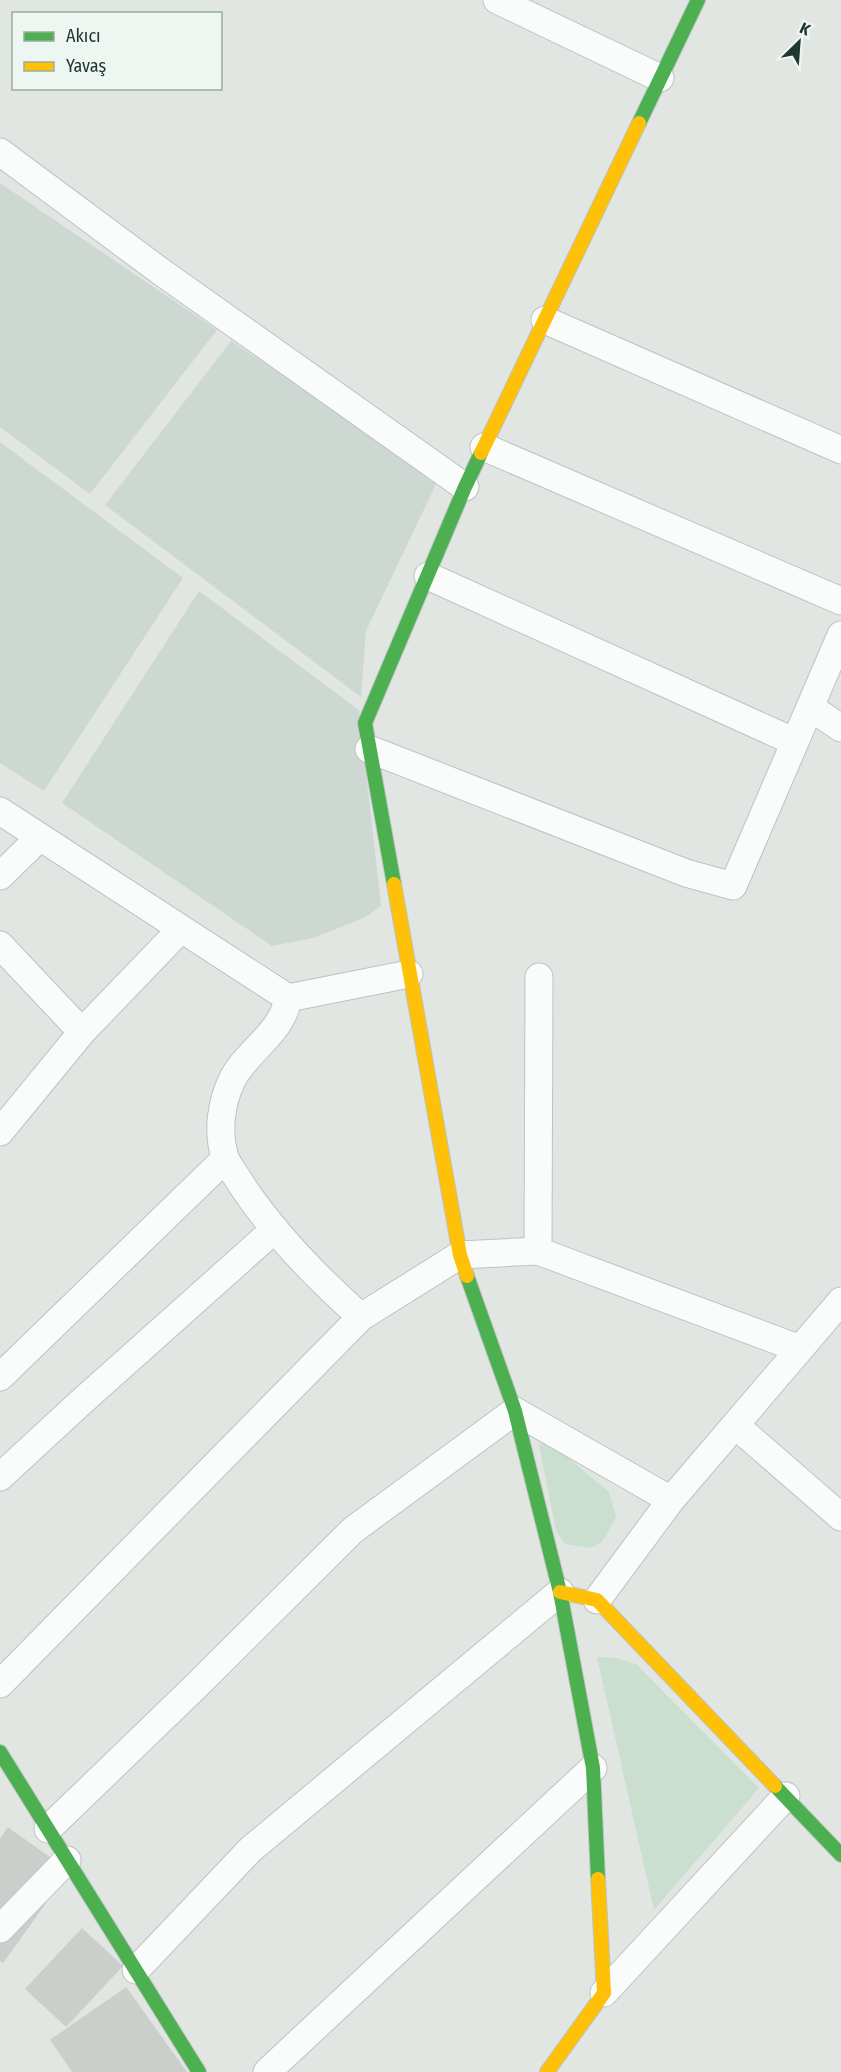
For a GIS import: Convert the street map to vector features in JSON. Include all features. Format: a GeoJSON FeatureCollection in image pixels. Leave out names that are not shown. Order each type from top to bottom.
{"type":"FeatureCollection","features":[{"type":"Feature","properties":{"kind":"main road"},"geometry":{"type":"LineString","coordinates":[[547,2072],[604,1994],[593,1768],[560,1592],[515,1411],[460,1255],[365,723],[465,487],[698,0]]}},
{"type":"Feature","properties":{"kind":"main road"},"geometry":{"type":"LineString","coordinates":[[560,1592],[597,1600],[841,1855]]}},
{"type":"Feature","properties":{"kind":"main road"},"geometry":{"type":"LineString","coordinates":[[0,1752],[199,2072]]}},
{"type":"Feature","properties":{"kind":"street"},"geometry":{"type":"LineString","coordinates":[[497,0],[660,78]]}},
{"type":"Feature","properties":{"kind":"street"},"geometry":{"type":"LineString","coordinates":[[0,152],[160,271],[465,487]]}},
{"type":"Feature","properties":{"kind":"street"},"geometry":{"type":"LineString","coordinates":[[545,320],[841,450]]}},
{"type":"Feature","properties":{"kind":"street"},"geometry":{"type":"LineString","coordinates":[[484,447],[841,601]]}},
{"type":"Feature","properties":{"kind":"street"},"geometry":{"type":"LineString","coordinates":[[428,576],[795,742]]}},
{"type":"Feature","properties":{"kind":"street"},"geometry":{"type":"LineString","coordinates":[[369,749],[686,873],[733,886],[841,634]]}},
{"type":"Feature","properties":{"kind":"street"},"geometry":{"type":"LineString","coordinates":[[810,707],[841,728]]}},
{"type":"Feature","properties":{"kind":"street"},"geometry":{"type":"LineString","coordinates":[[0,811],[288,999],[409,975]]}},
{"type":"Feature","properties":{"kind":"street"},"geometry":{"type":"LineString","coordinates":[[0,876],[39,838]]}},
{"type":"Feature","properties":{"kind":"street"},"geometry":{"type":"LineString","coordinates":[[0,1132],[82,1032],[181,929]]}},
{"type":"Feature","properties":{"kind":"street"},"geometry":{"type":"LineString","coordinates":[[0,945],[82,1032]]}},
{"type":"Feature","properties":{"kind":"street"},"geometry":{"type":"LineString","coordinates":[[538,1251],[539,977]]}},
{"type":"Feature","properties":{"kind":"street"},"geometry":{"type":"LineString","coordinates":[[288,999],[287,1010],[281,1021],[240,1065],[226,1096],[221,1128],[225,1159],[274,1229],[330,1290],[361,1317]]}},
{"type":"Feature","properties":{"kind":"street"},"geometry":{"type":"LineString","coordinates":[[0,1377],[225,1159]]}},
{"type":"Feature","properties":{"kind":"street"},"geometry":{"type":"LineString","coordinates":[[0,1477],[274,1229]]}},
{"type":"Feature","properties":{"kind":"street"},"geometry":{"type":"LineString","coordinates":[[0,1684],[361,1317],[460,1255],[538,1251],[800,1349]]}},
{"type":"Feature","properties":{"kind":"street"},"geometry":{"type":"LineString","coordinates":[[597,1600],[671,1500],[841,1301]]}},
{"type":"Feature","properties":{"kind":"street"},"geometry":{"type":"LineString","coordinates":[[48,1828],[193,1689],[353,1530],[515,1411],[671,1500]]}},
{"type":"Feature","properties":{"kind":"street"},"geometry":{"type":"LineString","coordinates":[[735,1425],[841,1517]]}},
{"type":"Feature","properties":{"kind":"street"},"geometry":{"type":"LineString","coordinates":[[136,1970],[251,1849],[560,1592]]}},
{"type":"Feature","properties":{"kind":"street"},"geometry":{"type":"LineString","coordinates":[[267,2072],[593,1768]]}},
{"type":"Feature","properties":{"kind":"street"},"geometry":{"type":"LineString","coordinates":[[604,1994],[786,1796]]}},
{"type":"Feature","properties":{"kind":"street"},"geometry":{"type":"LineString","coordinates":[[0,1929],[67,1860]]}},
{"type":"Feature","properties":{"kind":"shaded area"},"geometry":{"type":"Polygon","coordinates":[[[0,183],[217,330],[90,494],[0,427],[0,183]]]}},
{"type":"Feature","properties":{"kind":"shaded area"},"geometry":{"type":"Polygon","coordinates":[[[231,341],[439,478],[366,631],[361,697],[105,505],[231,341]]]}},
{"type":"Feature","properties":{"kind":"shaded area"},"geometry":{"type":"Polygon","coordinates":[[[0,442],[183,578],[44,791],[0,763],[0,442]]]}},
{"type":"Feature","properties":{"kind":"shaded area"},"geometry":{"type":"Polygon","coordinates":[[[199,591],[359,710],[381,906],[364,918],[313,938],[272,946],[62,803],[199,591]]]}},
{"type":"Feature","properties":{"kind":"green space"},"geometry":{"type":"Polygon","coordinates":[[[548,1441],[609,1492],[616,1517],[602,1542],[591,1548],[565,1544],[556,1531],[539,1445],[548,1441]]]}},
{"type":"Feature","properties":{"kind":"green space"},"geometry":{"type":"Polygon","coordinates":[[[597,1657],[616,1658],[636,1664],[759,1788],[654,1910],[597,1657]]]}},
{"type":"Feature","properties":{"kind":"building"},"geometry":{"type":"Polygon","coordinates":[[[8,1828],[68,1871],[3,1962],[0,1960],[0,1840],[8,1828]]]}},
{"type":"Feature","properties":{"kind":"building"},"geometry":{"type":"Polygon","coordinates":[[[82,1929],[122,1966],[66,2026],[26,1989],[82,1929]]]}},
{"type":"Feature","properties":{"kind":"building"},"geometry":{"type":"Polygon","coordinates":[[[126,1988],[186,2072],[73,2072],[51,2040],[126,1988]]]}},
{"type":"Feature","properties":{"kind":"traffic: fast"},"geometry":{"type":"LineString","coordinates":[[639,123],[698,0]]}},
{"type":"Feature","properties":{"kind":"traffic: fast"},"geometry":{"type":"LineString","coordinates":[[394,884],[365,723],[481,453]]}},
{"type":"Feature","properties":{"kind":"traffic: fast"},"geometry":{"type":"LineString","coordinates":[[467,1276],[515,1411],[560,1592],[593,1768],[598,1879]]}},
{"type":"Feature","properties":{"kind":"traffic: fast"},"geometry":{"type":"LineString","coordinates":[[0,1752],[199,2072]]}},
{"type":"Feature","properties":{"kind":"traffic: fast"},"geometry":{"type":"LineString","coordinates":[[775,1786],[841,1855]]}},
{"type":"Feature","properties":{"kind":"traffic: slow"},"geometry":{"type":"LineString","coordinates":[[481,453],[639,123]]}},
{"type":"Feature","properties":{"kind":"traffic: slow"},"geometry":{"type":"LineString","coordinates":[[394,884],[460,1255],[467,1276]]}},
{"type":"Feature","properties":{"kind":"traffic: slow"},"geometry":{"type":"LineString","coordinates":[[560,1592],[597,1600],[775,1786]]}},
{"type":"Feature","properties":{"kind":"traffic: slow"},"geometry":{"type":"LineString","coordinates":[[547,2072],[604,1993],[598,1879]]}}]}
